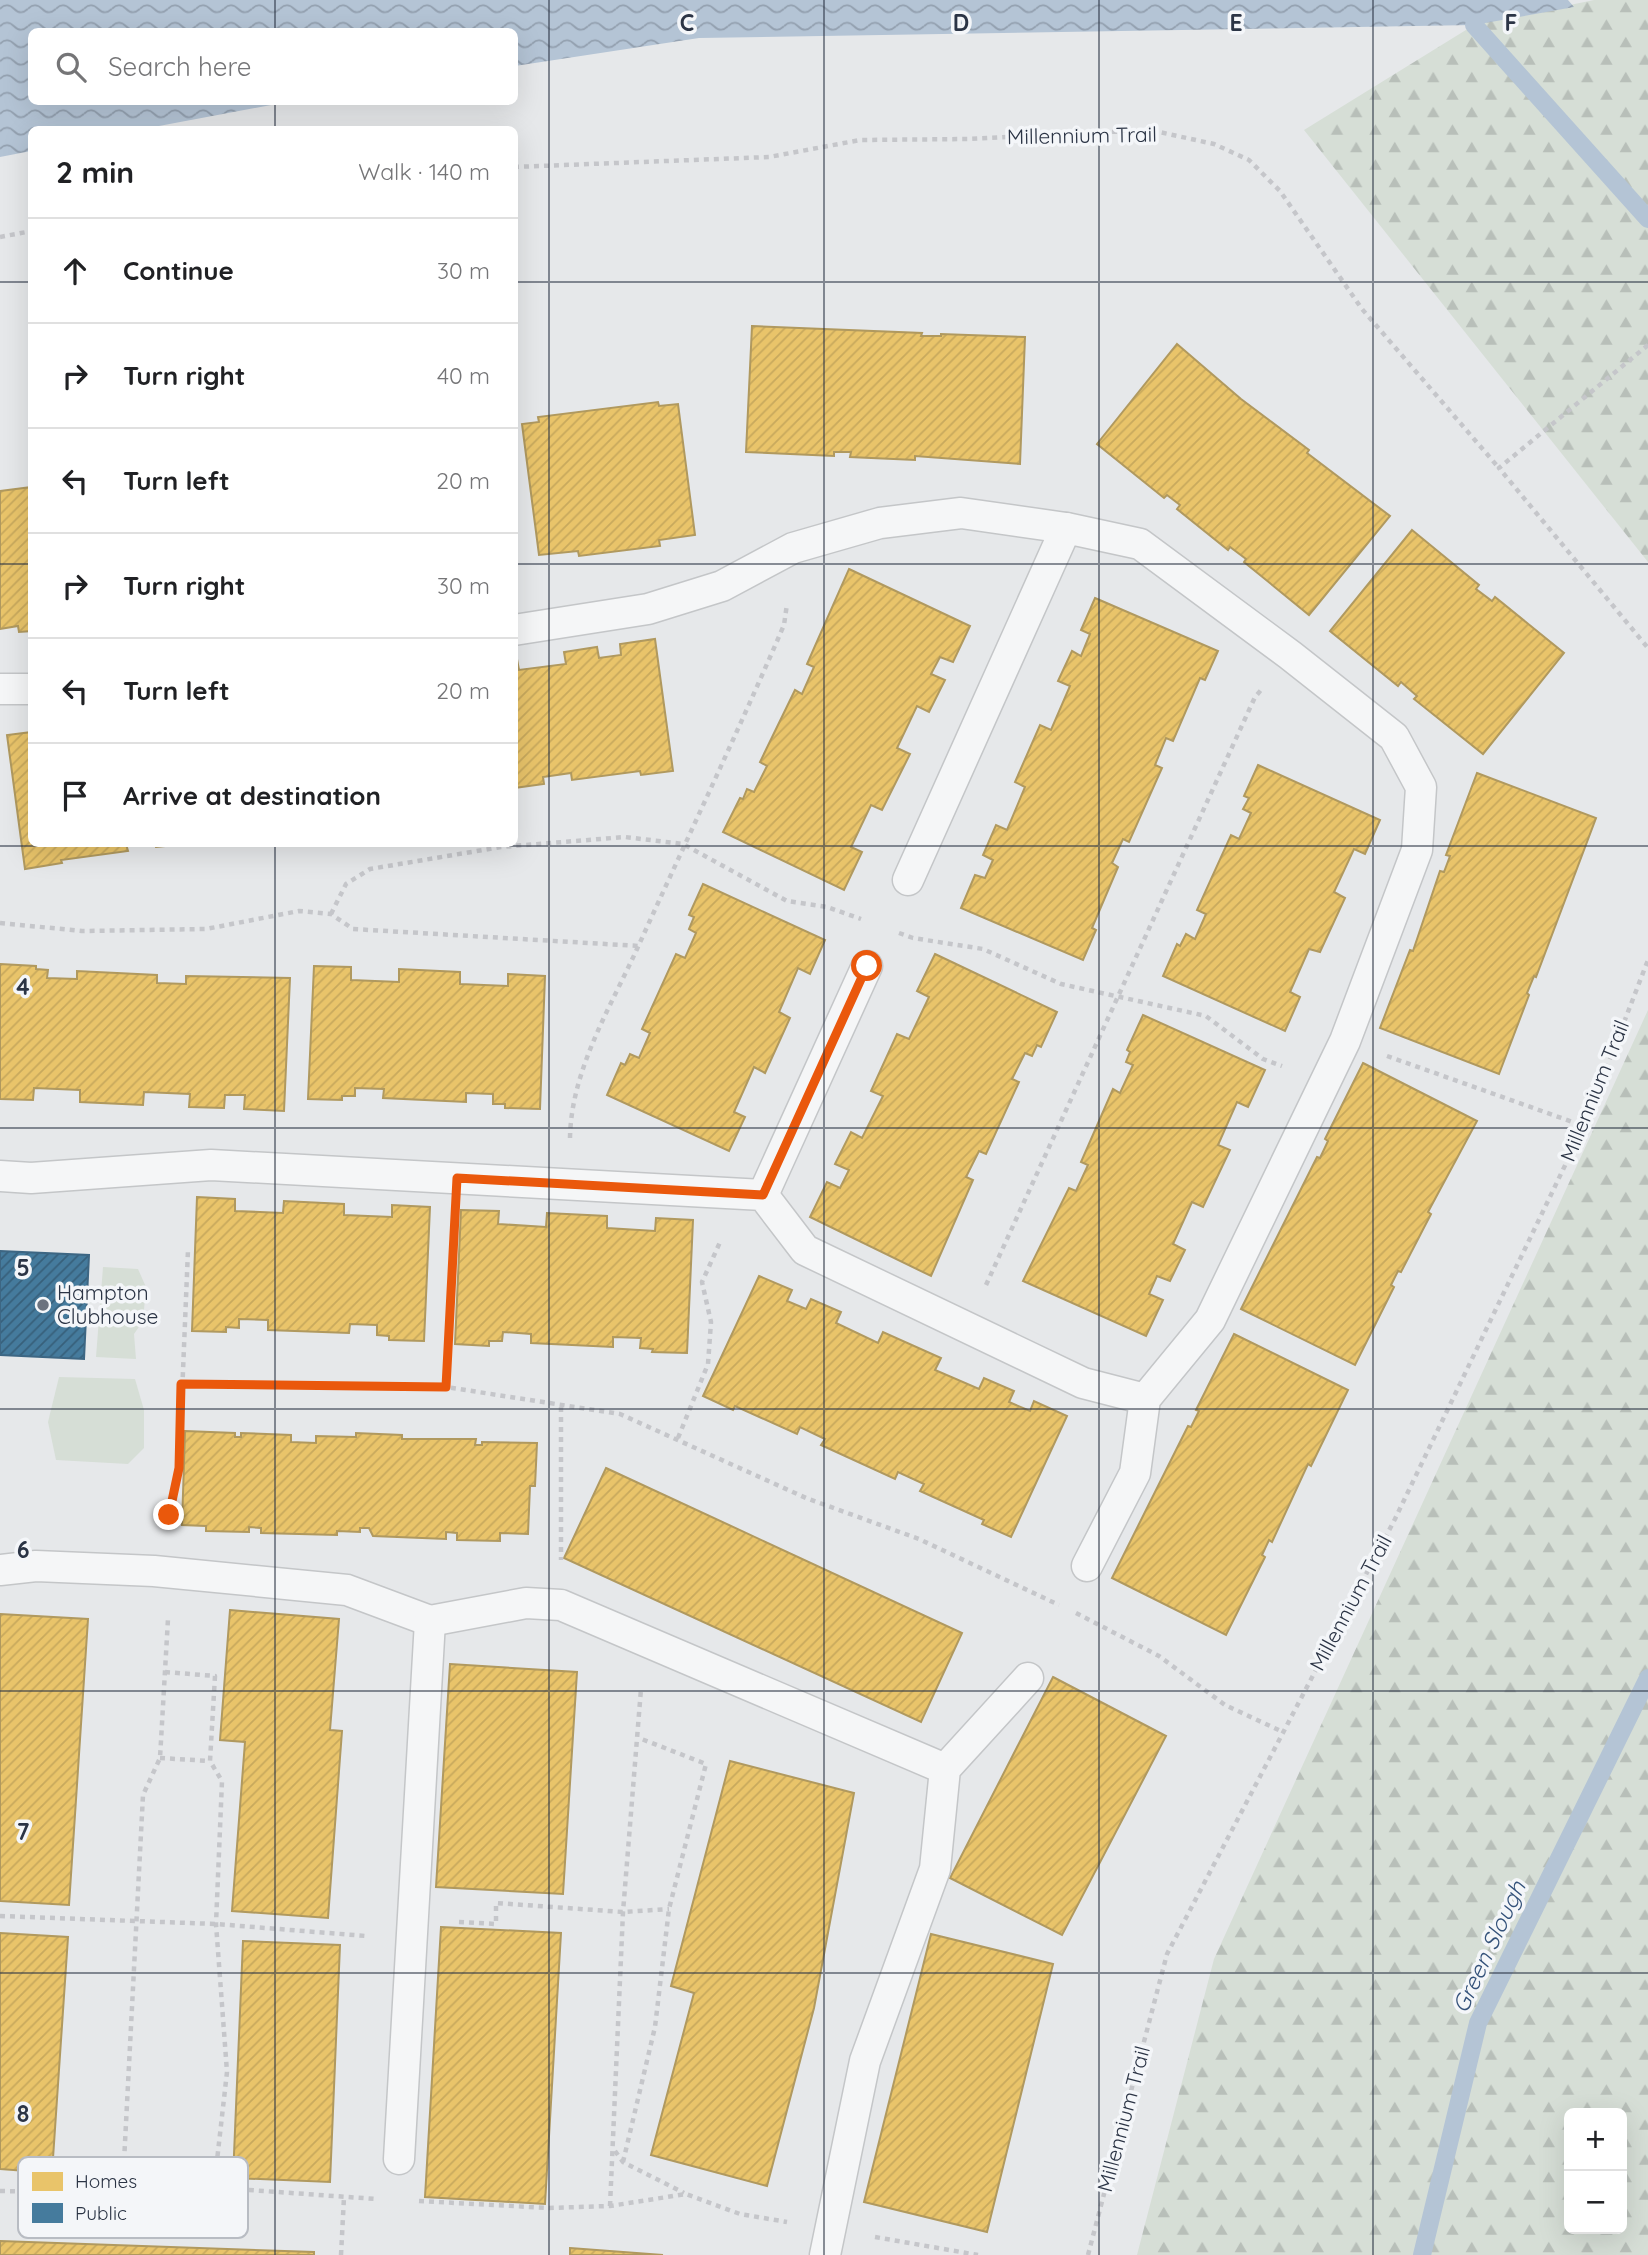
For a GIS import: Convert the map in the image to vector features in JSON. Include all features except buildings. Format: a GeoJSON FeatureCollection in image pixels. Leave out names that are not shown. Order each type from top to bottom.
{"type":"FeatureCollection","features":[{"type":"Feature","properties":{"kind":"lane"},"geometry":{"type":"LineString","coordinates":[[518,629],[648,609],[722,586],[793,548],[880,523],[961,513],[1066,528],[1140,544],[1290,655],[1394,737],[1421,787],[1418,850],[1345,1041],[1210,1320],[1145,1399],[1135,1473],[1087,1566]]}},
{"type":"Feature","properties":{"kind":"lane"},"geometry":{"type":"LineString","coordinates":[[908,880],[1066,528]]}},
{"type":"Feature","properties":{"kind":"lane"},"geometry":{"type":"LineString","coordinates":[[0,689],[28,689]]}},
{"type":"Feature","properties":{"kind":"lane"},"geometry":{"type":"LineString","coordinates":[[752,1194],[867,966]]}},
{"type":"Feature","properties":{"kind":"lane"},"geometry":{"type":"LineString","coordinates":[[0,1176],[31,1178],[211,1165],[752,1194],[806,1250],[1083,1382],[1145,1399]]}},
{"type":"Feature","properties":{"kind":"lane"},"geometry":{"type":"LineString","coordinates":[[0,1570],[36,1566],[167,1572],[347,1590],[430,1621],[526,1604],[561,1605],[945,1769]]}},
{"type":"Feature","properties":{"kind":"lane"},"geometry":{"type":"LineString","coordinates":[[398,2159],[430,1621]]}},
{"type":"Feature","properties":{"kind":"lane"},"geometry":{"type":"LineString","coordinates":[[828,2243],[865,2061],[934,1869],[945,1769],[1028,1678]]}},
{"type":"Feature","properties":{"kind":"path","name":"Millennium Trail"},"geometry":{"type":"LineString","coordinates":[[518,167],[769,158],[860,140],[968,139],[1150,130],[1214,144],[1250,160],[1280,191],[1362,309],[1499,468],[1648,649]]}},
{"type":"Feature","properties":{"kind":"path"},"geometry":{"type":"LineString","coordinates":[[0,237],[28,233]]}},
{"type":"Feature","properties":{"kind":"path"},"geometry":{"type":"LineString","coordinates":[[1499,468],[1648,345]]}},
{"type":"Feature","properties":{"kind":"path"},"geometry":{"type":"LineString","coordinates":[[570,1184],[570,1130],[581,1072],[684,844],[715,784],[784,625],[793,548]]}},
{"type":"Feature","properties":{"kind":"path"},"geometry":{"type":"LineString","coordinates":[[967,1327],[1255,698],[1290,655]]}},
{"type":"Feature","properties":{"kind":"path"},"geometry":{"type":"LineString","coordinates":[[518,846],[625,837],[684,844],[787,901],[827,907],[864,920]]}},
{"type":"Feature","properties":{"kind":"path"},"geometry":{"type":"LineString","coordinates":[[331,914],[345,884],[370,869],[501,847]]}},
{"type":"Feature","properties":{"kind":"path"},"geometry":{"type":"LineString","coordinates":[[0,923],[82,931],[206,929],[299,911],[331,914],[353,929],[639,946]]}},
{"type":"Feature","properties":{"kind":"path"},"geometry":{"type":"LineString","coordinates":[[889,929],[914,938],[983,948],[1061,984],[1206,1016],[1264,1059],[1325,1083]]}},
{"type":"Feature","properties":{"kind":"path","name":"Millennium Trail"},"geometry":{"type":"LineString","coordinates":[[1088,2255],[1167,1954],[1395,1519],[1584,1126],[1648,960]]}},
{"type":"Feature","properties":{"kind":"path"},"geometry":{"type":"LineString","coordinates":[[1437,1073],[1584,1126]]}},
{"type":"Feature","properties":{"kind":"path"},"geometry":{"type":"LineString","coordinates":[[446,1387],[457,1178]]}},
{"type":"Feature","properties":{"kind":"path"},"geometry":{"type":"LineString","coordinates":[[678,1438],[708,1364],[711,1322],[702,1282],[752,1194]]}},
{"type":"Feature","properties":{"kind":"path"},"geometry":{"type":"LineString","coordinates":[[124,2157],[143,1795],[160,1758],[169,1634],[169,1515],[179,1468],[188,1250]]}},
{"type":"Feature","properties":{"kind":"path"},"geometry":{"type":"LineString","coordinates":[[181,1384],[446,1387],[561,1407],[620,1414],[806,1498],[919,1539],[1092,1620],[1159,1656],[1224,1705],[1283,1732]]}},
{"type":"Feature","properties":{"kind":"path"},"geometry":{"type":"LineString","coordinates":[[561,1407],[561,1605]]}},
{"type":"Feature","properties":{"kind":"path"},"geometry":{"type":"LineString","coordinates":[[610,2206],[623,1912],[639,1738],[643,1642]]}},
{"type":"Feature","properties":{"kind":"path"},"geometry":{"type":"LineString","coordinates":[[165,1672],[215,1676],[210,1761],[222,1781],[216,1924],[227,2071],[217,2157]]}},
{"type":"Feature","properties":{"kind":"path"},"geometry":{"type":"LineString","coordinates":[[623,2162],[655,2027],[669,1909],[706,1764],[639,1738]]}},
{"type":"Feature","properties":{"kind":"path"},"geometry":{"type":"LineString","coordinates":[[160,1758],[210,1761]]}},
{"type":"Feature","properties":{"kind":"path"},"geometry":{"type":"LineString","coordinates":[[0,1916],[412,1929],[496,1924],[496,1903],[623,1912],[669,1909]]}},
{"type":"Feature","properties":{"kind":"path"},"geometry":{"type":"LineString","coordinates":[[614,2150],[623,2162],[686,2194]]}},
{"type":"Feature","properties":{"kind":"path"},"geometry":{"type":"LineString","coordinates":[[341,2255],[344,2197]]}},
{"type":"Feature","properties":{"kind":"path"},"geometry":{"type":"LineString","coordinates":[[828,2243],[978,2255]]}},
{"type":"Feature","properties":{"kind":"green space"},"geometry":{"type":"Polygon","coordinates":[[[1594,0],[1648,0],[1648,562],[1304,130],[1474,25],[1594,0]]]}},
{"type":"Feature","properties":{"kind":"green space"},"geometry":{"type":"Polygon","coordinates":[[[1648,1010],[1648,2255],[1137,2255],[1214,1959],[1648,1010]]]}},
{"type":"Feature","properties":{"kind":"green space"},"geometry":{"type":"Polygon","coordinates":[[[103,1267],[138,1269],[146,1287],[143,1321],[134,1334],[136,1359],[96,1357],[103,1267]]]}},
{"type":"Feature","properties":{"kind":"green space"},"geometry":{"type":"Polygon","coordinates":[[[59,1377],[135,1379],[144,1410],[144,1448],[128,1464],[56,1460],[48,1422],[59,1377]]]}},
{"type":"Feature","properties":{"kind":"water"},"geometry":{"type":"Polygon","coordinates":[[[0,0],[1568,0],[1574,7],[1474,25],[699,38],[518,66],[518,28],[28,28],[28,105],[271,105],[159,126],[28,126],[28,152],[0,157],[0,0]]]}},
{"type":"Feature","properties":{"kind":"waterway","name":"Green Slough"},"geometry":{"type":"LineString","coordinates":[[1474,25],[1648,219]]}},
{"type":"Feature","properties":{"kind":"waterway","name":"Green Slough"},"geometry":{"type":"LineString","coordinates":[[1422,2255],[1478,2023],[1648,1678]]}},
{"type":"Feature","properties":{"kind":"place","name":"Hampton Clubhouse"},"geometry":{"type":"Point","coordinates":[43,1305]}},
{"type":"Feature","properties":{"kind":"route"},"geometry":{"type":"LineString","coordinates":[[169,1515],[179,1468],[181,1384],[446,1387],[457,1178],[763,1195],[867,966]]}}]}
